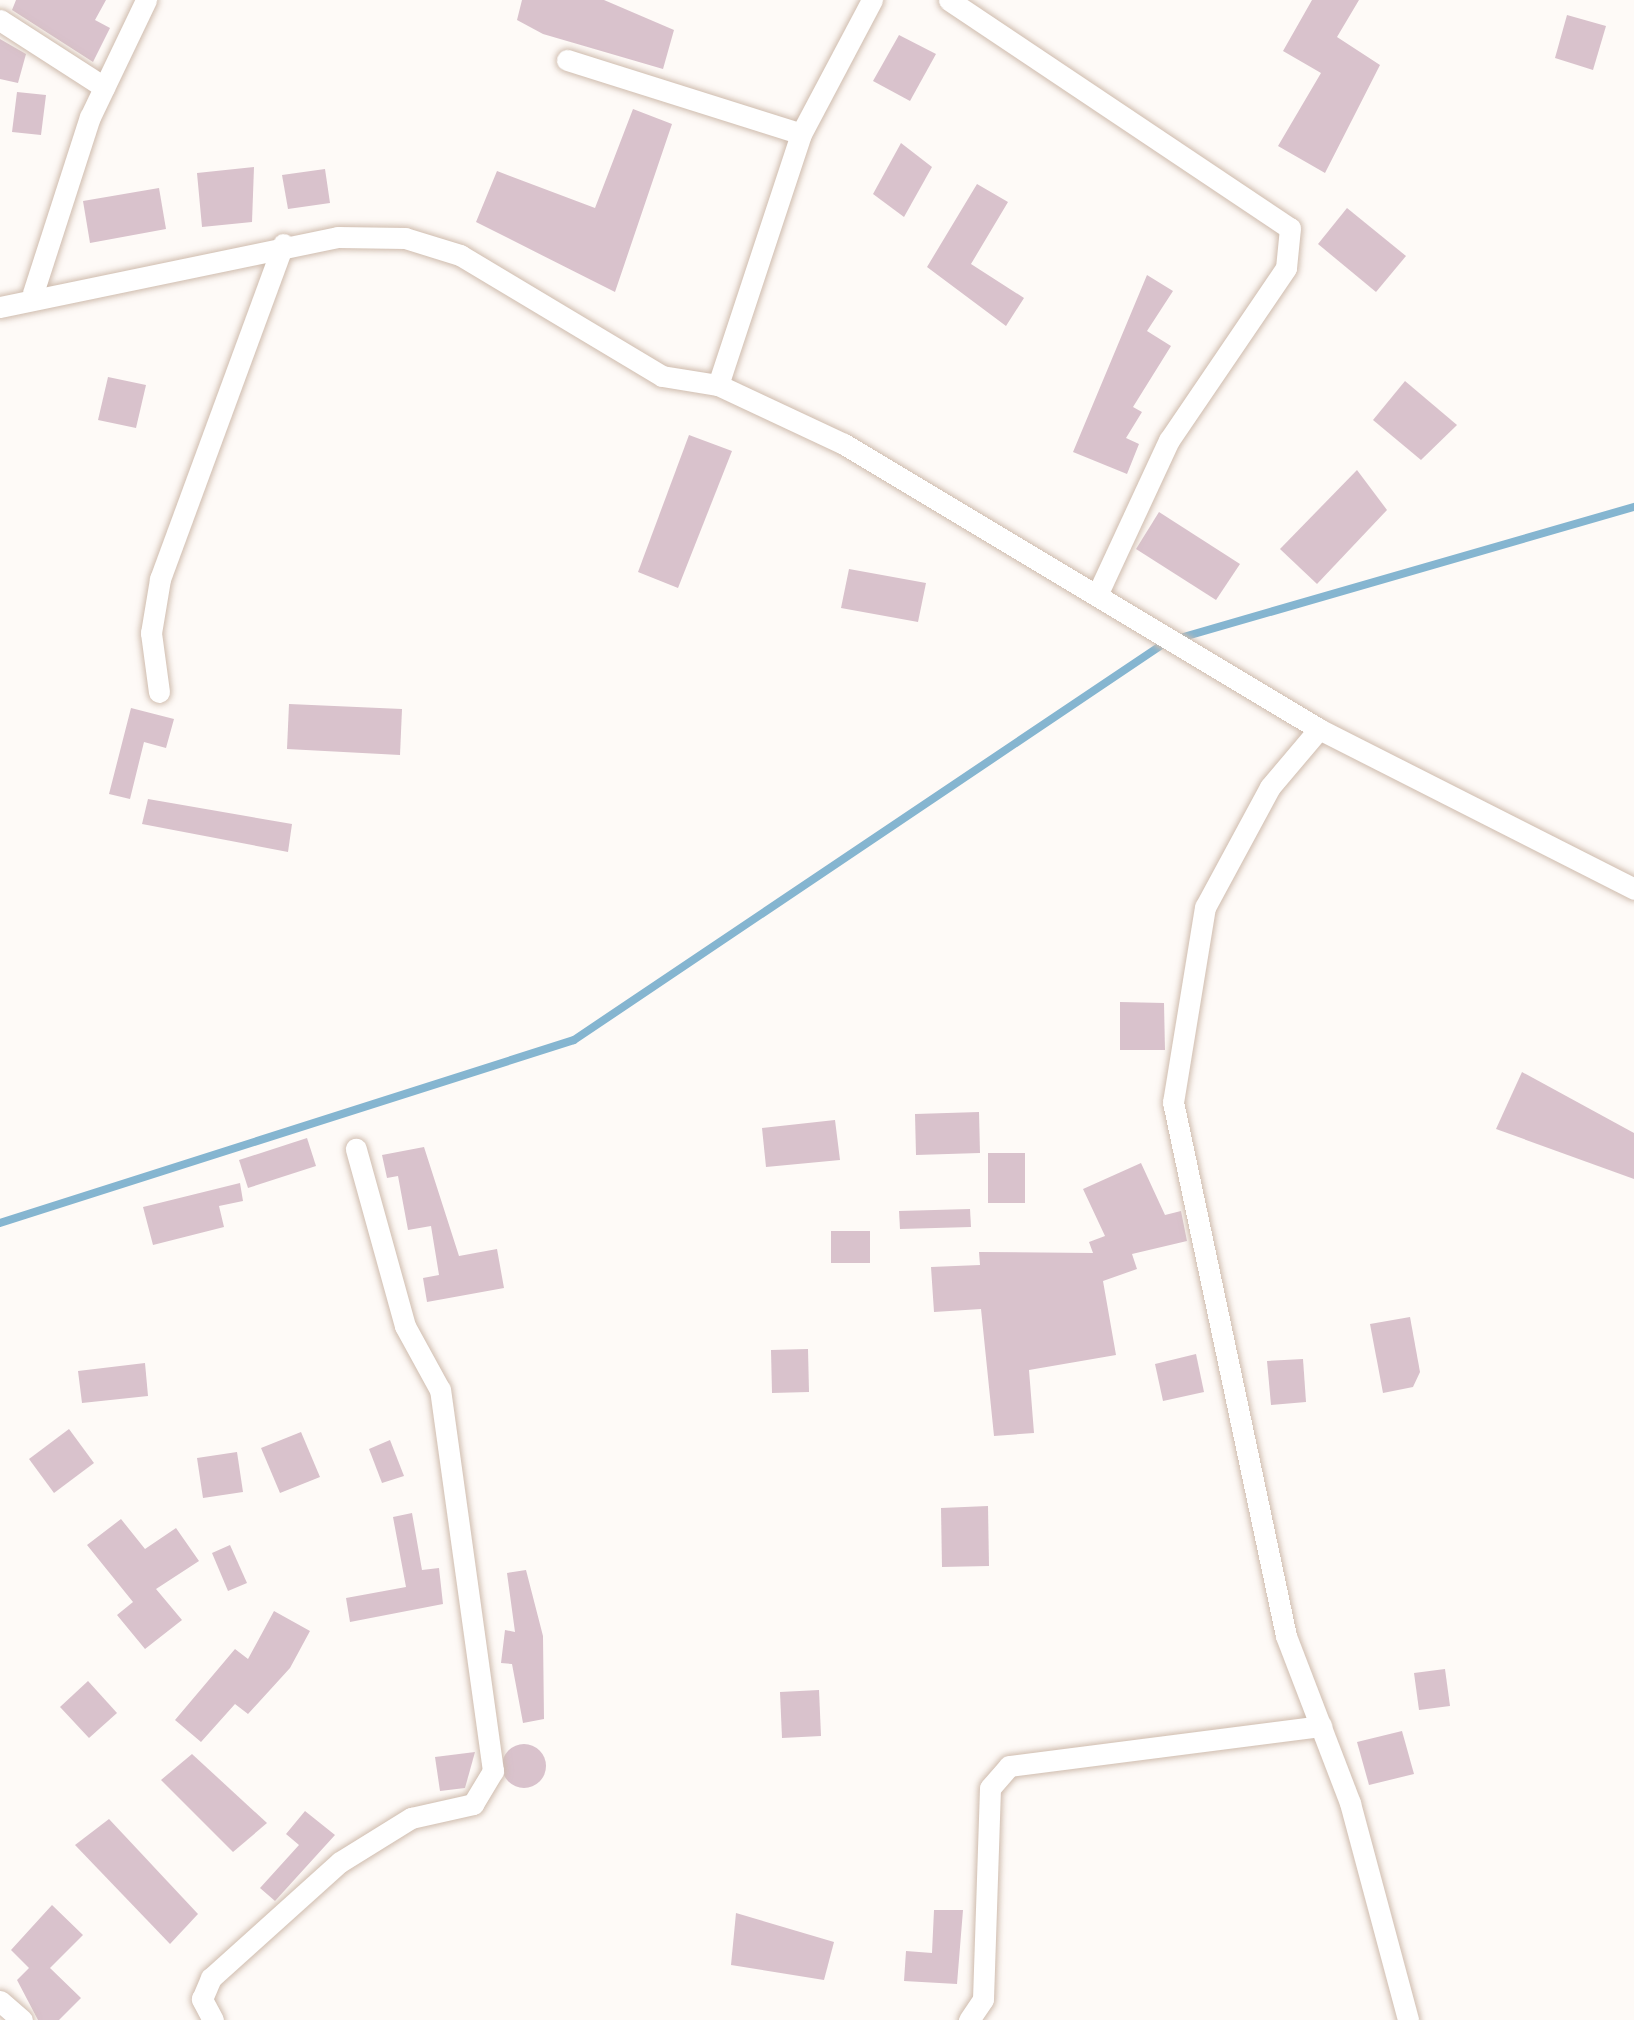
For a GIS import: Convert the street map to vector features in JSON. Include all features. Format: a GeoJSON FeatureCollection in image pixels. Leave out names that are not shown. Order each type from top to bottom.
{"type":"FeatureCollection","features":[{"type":"Feature","properties":{"kind":"street"},"geometry":{"type":"LineString","coordinates":[[33,293],[104,87],[146,0]]}},
{"type":"Feature","properties":{"kind":"street"},"geometry":{"type":"LineString","coordinates":[[718,385],[801,134],[872,0]]}},
{"type":"Feature","properties":{"kind":"street"},"geometry":{"type":"LineString","coordinates":[[949,0],[1291,228],[1286,268],[1169,440],[1099,591]]}},
{"type":"Feature","properties":{"kind":"street"},"geometry":{"type":"LineString","coordinates":[[0,20],[104,87]]}},
{"type":"Feature","properties":{"kind":"street"},"geometry":{"type":"LineString","coordinates":[[568,60],[801,134]]}},
{"type":"Feature","properties":{"kind":"street"},"geometry":{"type":"LineString","coordinates":[[0,308],[33,293],[283,244],[405,238],[460,255],[662,376],[718,385],[1099,591],[1319,729],[1634,889]]}},
{"type":"Feature","properties":{"kind":"street"},"geometry":{"type":"LineString","coordinates":[[159,692],[151,633],[160,580],[283,244]]}},
{"type":"Feature","properties":{"kind":"street"},"geometry":{"type":"LineString","coordinates":[[1319,729],[1270,788],[1204,907],[1172,1064],[1245,1478],[1408,2020]]}},
{"type":"Feature","properties":{"kind":"street"},"geometry":{"type":"LineString","coordinates":[[213,2020],[202,1999],[211,1978],[340,1862],[411,1818],[473,1804],[493,1771],[440,1390],[405,1325],[356,1149]]}},
{"type":"Feature","properties":{"kind":"street"},"geometry":{"type":"LineString","coordinates":[[969,2020],[982,1999],[990,1788],[1009,1766],[1321,1726]]}},
{"type":"Feature","properties":{"kind":"street"},"geometry":{"type":"LineString","coordinates":[[0,2001],[22,2020]]}},
{"type":"Feature","properties":{"kind":"building"},"geometry":{"type":"Polygon","coordinates":[[[16,0],[106,0],[95,20],[110,28],[93,62],[12,10],[16,0]]]}},
{"type":"Feature","properties":{"kind":"building"},"geometry":{"type":"Polygon","coordinates":[[[522,0],[604,0],[674,30],[663,69],[543,34],[517,20],[522,0]]]}},
{"type":"Feature","properties":{"kind":"building"},"geometry":{"type":"Polygon","coordinates":[[[1312,0],[1359,0],[1337,37],[1380,65],[1325,173],[1278,146],[1321,73],[1283,51],[1312,0]]]}},
{"type":"Feature","properties":{"kind":"building"},"geometry":{"type":"Polygon","coordinates":[[[1567,15],[1606,26],[1593,70],[1555,58],[1567,15]]]}},
{"type":"Feature","properties":{"kind":"building"},"geometry":{"type":"Polygon","coordinates":[[[899,35],[936,54],[910,101],[873,81],[899,35]]]}},
{"type":"Feature","properties":{"kind":"building"},"geometry":{"type":"Polygon","coordinates":[[[0,39],[26,54],[18,83],[0,79],[0,39]]]}},
{"type":"Feature","properties":{"kind":"building"},"geometry":{"type":"Polygon","coordinates":[[[17,92],[46,95],[41,135],[12,132],[17,92]]]}},
{"type":"Feature","properties":{"kind":"building"},"geometry":{"type":"Polygon","coordinates":[[[633,109],[672,124],[615,292],[476,222],[497,171],[595,208],[633,109]]]}},
{"type":"Feature","properties":{"kind":"building"},"geometry":{"type":"Polygon","coordinates":[[[901,143],[932,167],[904,217],[873,194],[901,143]]]}},
{"type":"Feature","properties":{"kind":"building"},"geometry":{"type":"Polygon","coordinates":[[[254,167],[252,222],[202,227],[197,173],[254,167]]]}},
{"type":"Feature","properties":{"kind":"building"},"geometry":{"type":"Polygon","coordinates":[[[325,169],[330,203],[288,209],[282,175],[325,169]]]}},
{"type":"Feature","properties":{"kind":"building"},"geometry":{"type":"Polygon","coordinates":[[[977,184],[1008,202],[971,264],[1024,298],[1006,326],[927,267],[977,184]]]}},
{"type":"Feature","properties":{"kind":"building"},"geometry":{"type":"Polygon","coordinates":[[[159,188],[166,229],[90,243],[83,201],[159,188]]]}},
{"type":"Feature","properties":{"kind":"building"},"geometry":{"type":"Polygon","coordinates":[[[1347,208],[1406,256],[1376,292],[1318,244],[1347,208]]]}},
{"type":"Feature","properties":{"kind":"building"},"geometry":{"type":"Polygon","coordinates":[[[1147,275],[1173,291],[1147,331],[1171,346],[1133,407],[1142,412],[1126,438],[1139,444],[1127,474],[1073,452],[1147,275]]]}},
{"type":"Feature","properties":{"kind":"building"},"geometry":{"type":"Polygon","coordinates":[[[108,377],[146,385],[136,428],[98,420],[108,377]]]}},
{"type":"Feature","properties":{"kind":"building"},"geometry":{"type":"Polygon","coordinates":[[[1405,381],[1457,425],[1421,460],[1373,420],[1405,381]]]}},
{"type":"Feature","properties":{"kind":"building"},"geometry":{"type":"Polygon","coordinates":[[[689,435],[732,451],[678,588],[638,572],[689,435]]]}},
{"type":"Feature","properties":{"kind":"building"},"geometry":{"type":"Polygon","coordinates":[[[1357,470],[1387,510],[1317,584],[1280,549],[1357,470]]]}},
{"type":"Feature","properties":{"kind":"building"},"geometry":{"type":"Polygon","coordinates":[[[1159,512],[1240,564],[1216,600],[1136,549],[1159,512]]]}},
{"type":"Feature","properties":{"kind":"building"},"geometry":{"type":"Polygon","coordinates":[[[849,569],[926,583],[918,622],[841,608],[849,569]]]}},
{"type":"Feature","properties":{"kind":"building"},"geometry":{"type":"Polygon","coordinates":[[[289,704],[402,709],[400,755],[287,749],[289,704]]]}},
{"type":"Feature","properties":{"kind":"building"},"geometry":{"type":"Polygon","coordinates":[[[131,708],[174,719],[166,748],[144,742],[130,799],[109,794],[131,708]]]}},
{"type":"Feature","properties":{"kind":"building"},"geometry":{"type":"Polygon","coordinates":[[[148,799],[292,824],[288,852],[142,824],[148,799]]]}},
{"type":"Feature","properties":{"kind":"building"},"geometry":{"type":"Polygon","coordinates":[[[1120,1002],[1164,1003],[1165,1050],[1120,1050],[1120,1002]]]}},
{"type":"Feature","properties":{"kind":"building"},"geometry":{"type":"Polygon","coordinates":[[[1522,1072],[1634,1133],[1634,1179],[1496,1129],[1522,1072]]]}},
{"type":"Feature","properties":{"kind":"building"},"geometry":{"type":"Polygon","coordinates":[[[979,1112],[980,1153],[916,1155],[915,1114],[979,1112]]]}},
{"type":"Feature","properties":{"kind":"building"},"geometry":{"type":"Polygon","coordinates":[[[835,1120],[840,1160],[766,1167],[762,1128],[835,1120]]]}},
{"type":"Feature","properties":{"kind":"building"},"geometry":{"type":"Polygon","coordinates":[[[307,1138],[316,1166],[248,1188],[239,1160],[307,1138]]]}},
{"type":"Feature","properties":{"kind":"building"},"geometry":{"type":"Polygon","coordinates":[[[424,1147],[459,1256],[497,1249],[504,1288],[427,1302],[423,1278],[439,1275],[431,1226],[408,1230],[398,1176],[387,1178],[382,1155],[424,1147]]]}},
{"type":"Feature","properties":{"kind":"building"},"geometry":{"type":"Polygon","coordinates":[[[988,1153],[1025,1153],[1025,1203],[988,1203],[988,1153]]]}},
{"type":"Feature","properties":{"kind":"building"},"geometry":{"type":"Polygon","coordinates":[[[1141,1163],[1165,1215],[1181,1211],[1187,1241],[1132,1254],[1137,1269],[1103,1281],[1116,1355],[1029,1370],[1034,1433],[994,1436],[981,1309],[934,1312],[931,1267],[980,1265],[979,1252],[1093,1253],[1089,1242],[1105,1236],[1083,1189],[1141,1163]]]}},
{"type":"Feature","properties":{"kind":"building"},"geometry":{"type":"Polygon","coordinates":[[[240,1183],[243,1201],[219,1206],[224,1227],[153,1245],[143,1207],[240,1183]]]}},
{"type":"Feature","properties":{"kind":"building"},"geometry":{"type":"Polygon","coordinates":[[[970,1209],[971,1227],[900,1229],[899,1211],[970,1209]]]}},
{"type":"Feature","properties":{"kind":"building"},"geometry":{"type":"Polygon","coordinates":[[[831,1231],[870,1231],[870,1263],[831,1263],[831,1231]]]}},
{"type":"Feature","properties":{"kind":"building"},"geometry":{"type":"Polygon","coordinates":[[[1410,1317],[1420,1372],[1413,1387],[1383,1393],[1370,1324],[1410,1317]]]}},
{"type":"Feature","properties":{"kind":"building"},"geometry":{"type":"Polygon","coordinates":[[[808,1349],[809,1392],[772,1393],[771,1350],[808,1349]]]}},
{"type":"Feature","properties":{"kind":"building"},"geometry":{"type":"Polygon","coordinates":[[[1196,1354],[1204,1392],[1163,1401],[1155,1364],[1196,1354]]]}},
{"type":"Feature","properties":{"kind":"building"},"geometry":{"type":"Polygon","coordinates":[[[1303,1359],[1306,1402],[1271,1405],[1267,1361],[1303,1359]]]}},
{"type":"Feature","properties":{"kind":"building"},"geometry":{"type":"Polygon","coordinates":[[[145,1363],[148,1396],[82,1403],[78,1371],[145,1363]]]}},
{"type":"Feature","properties":{"kind":"building"},"geometry":{"type":"Polygon","coordinates":[[[69,1429],[94,1463],[54,1493],[29,1459],[69,1429]]]}},
{"type":"Feature","properties":{"kind":"building"},"geometry":{"type":"Polygon","coordinates":[[[301,1432],[320,1477],[280,1493],[261,1448],[301,1432]]]}},
{"type":"Feature","properties":{"kind":"building"},"geometry":{"type":"Polygon","coordinates":[[[390,1440],[404,1476],[382,1483],[369,1449],[390,1440]]]}},
{"type":"Feature","properties":{"kind":"building"},"geometry":{"type":"Polygon","coordinates":[[[237,1452],[243,1492],[203,1498],[197,1458],[237,1452]]]}},
{"type":"Feature","properties":{"kind":"building"},"geometry":{"type":"Polygon","coordinates":[[[988,1506],[989,1566],[942,1567],[941,1508],[988,1506]]]}},
{"type":"Feature","properties":{"kind":"building"},"geometry":{"type":"Polygon","coordinates":[[[412,1513],[422,1570],[439,1568],[443,1604],[350,1622],[346,1598],[406,1587],[393,1517],[412,1513]]]}},
{"type":"Feature","properties":{"kind":"building"},"geometry":{"type":"Polygon","coordinates":[[[121,1519],[145,1549],[176,1528],[199,1561],[156,1589],[182,1620],[145,1649],[117,1615],[133,1602],[87,1545],[121,1519]]]}},
{"type":"Feature","properties":{"kind":"building"},"geometry":{"type":"Polygon","coordinates":[[[230,1545],[247,1583],[228,1591],[212,1553],[230,1545]]]}},
{"type":"Feature","properties":{"kind":"building"},"geometry":{"type":"Polygon","coordinates":[[[526,1570],[543,1636],[544,1719],[523,1723],[512,1664],[501,1663],[505,1630],[515,1632],[507,1573],[526,1570]]]}},
{"type":"Feature","properties":{"kind":"building"},"geometry":{"type":"Polygon","coordinates":[[[274,1611],[310,1631],[290,1668],[248,1714],[235,1704],[201,1742],[175,1720],[235,1649],[248,1659],[274,1611]]]}},
{"type":"Feature","properties":{"kind":"building"},"geometry":{"type":"Polygon","coordinates":[[[1445,1669],[1450,1706],[1419,1710],[1414,1673],[1445,1669]]]}},
{"type":"Feature","properties":{"kind":"building"},"geometry":{"type":"Polygon","coordinates":[[[88,1681],[117,1713],[89,1738],[60,1707],[88,1681]]]}},
{"type":"Feature","properties":{"kind":"building"},"geometry":{"type":"Polygon","coordinates":[[[819,1690],[821,1736],[782,1738],[780,1692],[819,1690]]]}},
{"type":"Feature","properties":{"kind":"building"},"geometry":{"type":"Polygon","coordinates":[[[1402,1731],[1414,1774],[1369,1785],[1357,1742],[1402,1731]]]}},
{"type":"Feature","properties":{"kind":"building"},"geometry":{"type":"Polygon","coordinates":[[[524,1744],[540,1750],[546,1766],[540,1782],[524,1788],[508,1782],[502,1766],[508,1750],[524,1744]]]}},
{"type":"Feature","properties":{"kind":"building"},"geometry":{"type":"Polygon","coordinates":[[[475,1752],[465,1788],[440,1791],[435,1757],[475,1752]]]}},
{"type":"Feature","properties":{"kind":"building"},"geometry":{"type":"Polygon","coordinates":[[[192,1754],[267,1823],[233,1852],[161,1780],[192,1754]]]}},
{"type":"Feature","properties":{"kind":"building"},"geometry":{"type":"Polygon","coordinates":[[[305,1811],[335,1835],[275,1901],[260,1888],[299,1845],[286,1834],[305,1811]]]}},
{"type":"Feature","properties":{"kind":"building"},"geometry":{"type":"Polygon","coordinates":[[[109,1819],[198,1914],[170,1944],[75,1845],[109,1819]]]}},
{"type":"Feature","properties":{"kind":"building"},"geometry":{"type":"Polygon","coordinates":[[[52,1905],[83,1935],[50,1968],[81,1998],[59,2020],[38,2020],[17,1980],[29,1968],[11,1950],[52,1905]]]}},
{"type":"Feature","properties":{"kind":"building"},"geometry":{"type":"Polygon","coordinates":[[[934,1910],[963,1910],[957,1984],[904,1981],[906,1951],[932,1953],[934,1910]]]}},
{"type":"Feature","properties":{"kind":"building"},"geometry":{"type":"Polygon","coordinates":[[[736,1913],[834,1942],[824,1980],[731,1965],[736,1913]]]}},
{"type":"Feature","properties":{"kind":"waterway"},"geometry":{"type":"LineString","coordinates":[[1180,638],[1634,507]]}},
{"type":"Feature","properties":{"kind":"waterway"},"geometry":{"type":"LineString","coordinates":[[0,1223],[574,1040],[1166,642]]}}]}
